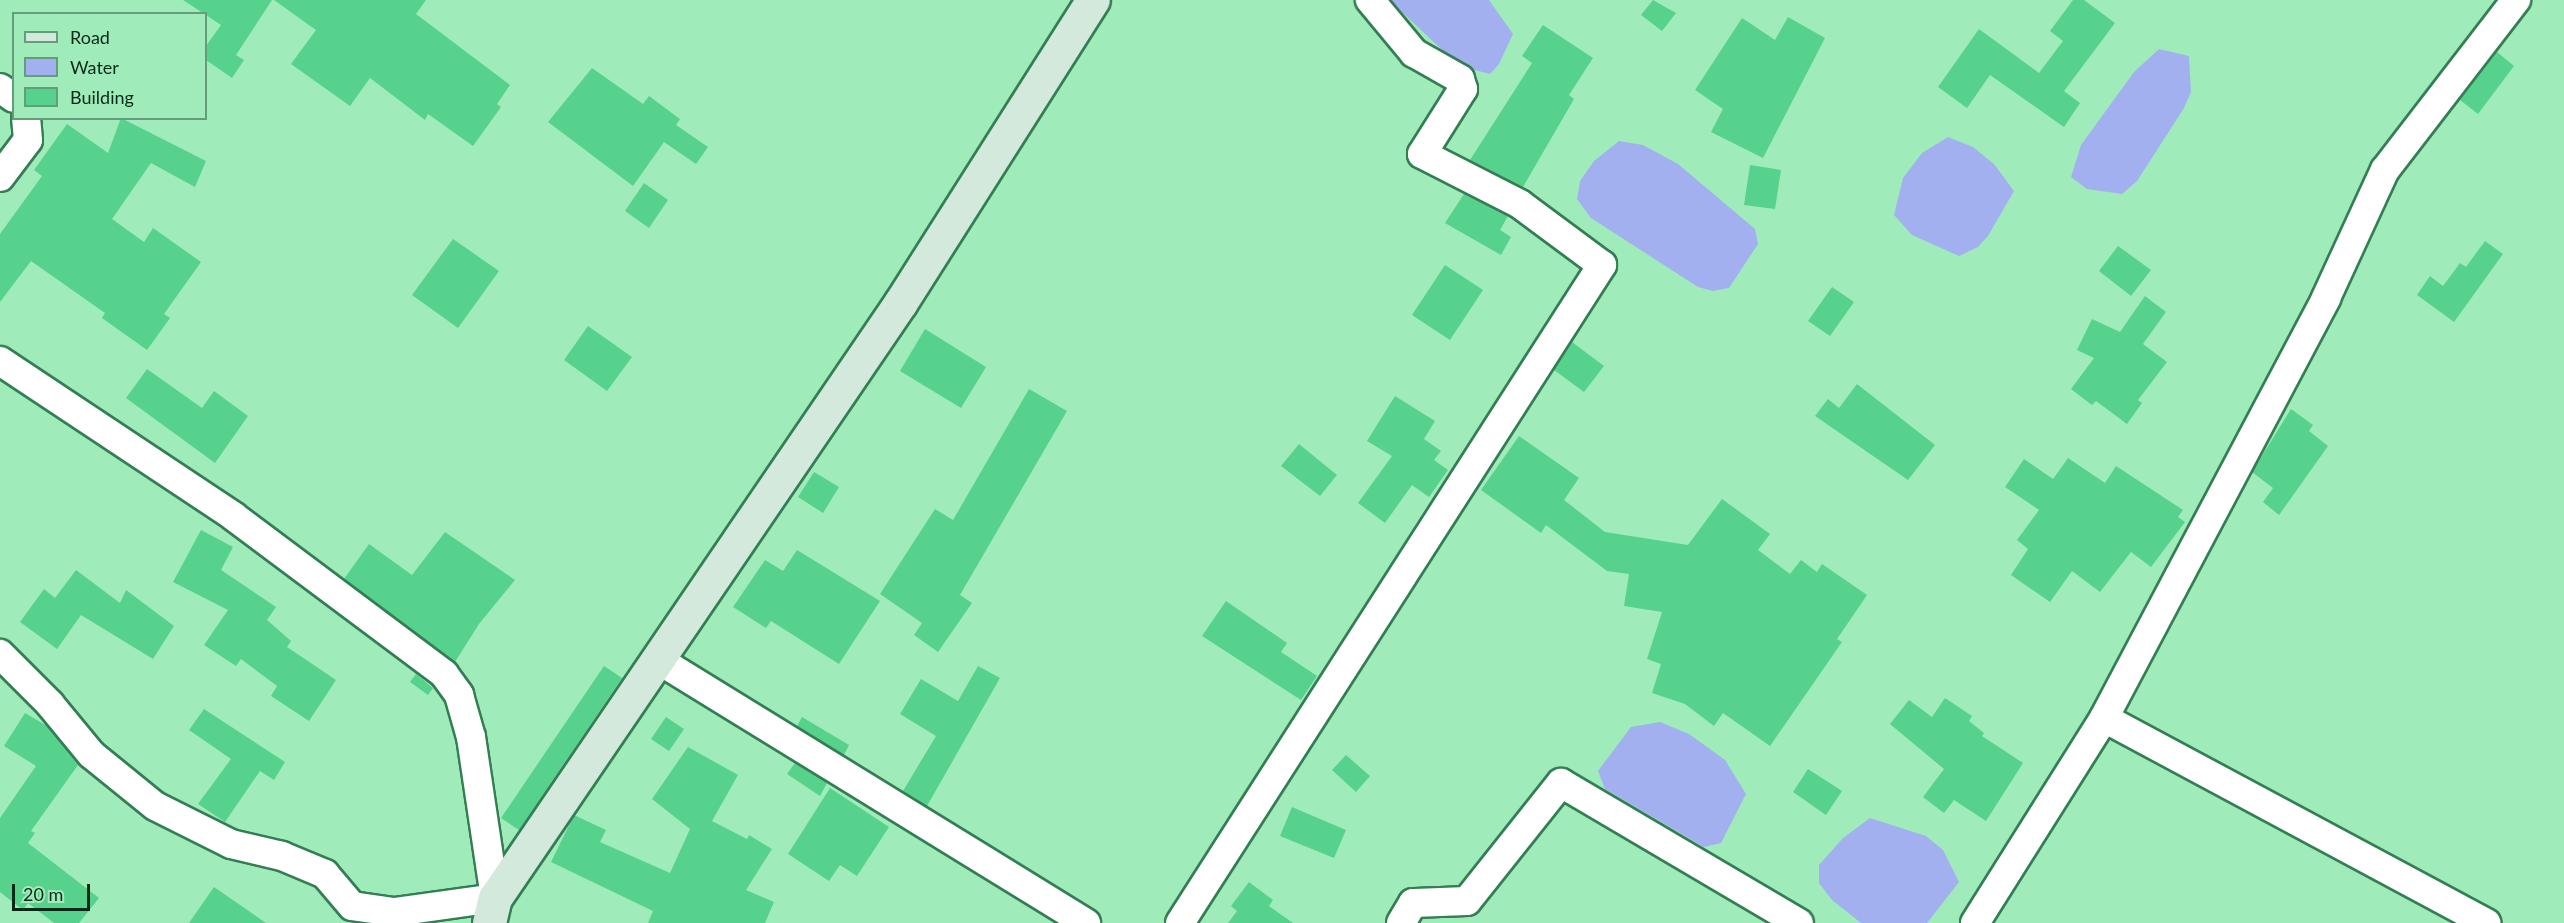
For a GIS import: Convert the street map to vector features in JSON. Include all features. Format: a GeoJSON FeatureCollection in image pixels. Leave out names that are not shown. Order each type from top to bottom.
{"type":"FeatureCollection","features":[{"type":"Feature","properties":{"kind":"street"},"geometry":{"type":"LineString","coordinates":[[492,910],[657,659],[901,302],[1093,0]]}},
{"type":"Feature","properties":{"kind":"street"},"geometry":{"type":"LineString","coordinates":[[1180,923],[1602,265],[1520,204],[1422,154],[1463,89],[1460,79],[1414,53],[1370,0]]}},
{"type":"Feature","properties":{"kind":"street"},"geometry":{"type":"LineString","coordinates":[[1976,923],[2104,718],[2326,298],[2385,170],[2516,0]]}},
{"type":"Feature","properties":{"kind":"street"},"geometry":{"type":"LineString","coordinates":[[0,177],[28,140],[26,120]]}},
{"type":"Feature","properties":{"kind":"street"},"geometry":{"type":"LineString","coordinates":[[0,361],[233,516],[444,674],[459,695],[471,737],[492,910]]}},
{"type":"Feature","properties":{"kind":"street"},"geometry":{"type":"LineString","coordinates":[[0,654],[50,704],[91,754],[155,806],[231,844],[282,856],[325,874],[352,906],[394,912],[492,910]]}},
{"type":"Feature","properties":{"kind":"street"},"geometry":{"type":"LineString","coordinates":[[657,659],[1086,923]]}},
{"type":"Feature","properties":{"kind":"street"},"geometry":{"type":"LineString","coordinates":[[2104,718],[2487,923]]}},
{"type":"Feature","properties":{"kind":"street"},"geometry":{"type":"LineString","coordinates":[[1401,923],[1413,903],[1467,901],[1560,783],[1799,923]]}},
{"type":"Feature","properties":{"kind":"water"},"geometry":{"type":"Polygon","coordinates":[[[1389,0],[1489,0],[1513,34],[1499,64],[1490,74],[1467,68],[1455,62],[1389,0]]]}},
{"type":"Feature","properties":{"kind":"water"},"geometry":{"type":"Polygon","coordinates":[[[2159,49],[2189,56],[2191,92],[2184,108],[2137,181],[2122,194],[2087,189],[2071,177],[2081,145],[2134,72],[2159,49]]]}},
{"type":"Feature","properties":{"kind":"water"},"geometry":{"type":"Polygon","coordinates":[[[1948,137],[1973,147],[1994,164],[2014,191],[1988,236],[1978,247],[1959,256],[1912,235],[1894,215],[1903,178],[1922,153],[1948,137]]]}},
{"type":"Feature","properties":{"kind":"water"},"geometry":{"type":"Polygon","coordinates":[[[1619,141],[1643,145],[1678,164],[1755,229],[1758,244],[1729,288],[1713,291],[1698,287],[1591,218],[1577,199],[1580,181],[1594,161],[1619,141]]]}},
{"type":"Feature","properties":{"kind":"water"},"geometry":{"type":"Polygon","coordinates":[[[1660,722],[1689,734],[1725,760],[1746,794],[1721,843],[1704,847],[1605,789],[1598,771],[1631,727],[1660,722]]]}},
{"type":"Feature","properties":{"kind":"water"},"geometry":{"type":"Polygon","coordinates":[[[1870,818],[1926,836],[1943,850],[1959,882],[1927,923],[1861,923],[1832,900],[1819,883],[1819,865],[1843,838],[1870,818]]]}},
{"type":"Feature","properties":{"kind":"building"},"geometry":{"type":"Polygon","coordinates":[[[183,0],[272,0],[236,55],[244,60],[232,78],[207,61],[207,45],[221,25],[207,16],[207,12],[201,12],[183,0]]]}},
{"type":"Feature","properties":{"kind":"building"},"geometry":{"type":"Polygon","coordinates":[[[274,0],[426,0],[416,14],[510,85],[497,104],[501,107],[473,146],[428,114],[425,120],[370,78],[350,106],[291,64],[316,30],[274,0]]]}},
{"type":"Feature","properties":{"kind":"building"},"geometry":{"type":"Polygon","coordinates":[[[1653,0],[1676,13],[1662,31],[1641,15],[1653,0]]]}},
{"type":"Feature","properties":{"kind":"building"},"geometry":{"type":"Polygon","coordinates":[[[2073,0],[2084,0],[2115,23],[2064,91],[2080,103],[2064,127],[1990,75],[1967,108],[1938,87],[1979,29],[2039,73],[2063,41],[2050,31],[2073,0]]]}},
{"type":"Feature","properties":{"kind":"building"},"geometry":{"type":"Polygon","coordinates":[[[1788,17],[1825,38],[1763,158],[1711,132],[1723,109],[1695,90],[1742,18],[1775,40],[1788,17]]]}},
{"type":"Feature","properties":{"kind":"building"},"geometry":{"type":"Polygon","coordinates":[[[1543,25],[1593,58],[1569,95],[1574,99],[1523,187],[1470,160],[1532,63],[1522,56],[1543,25]]]}},
{"type":"Feature","properties":{"kind":"building"},"geometry":{"type":"Polygon","coordinates":[[[2497,52],[2514,66],[2478,114],[2460,100],[2497,52]]]}},
{"type":"Feature","properties":{"kind":"building"},"geometry":{"type":"Polygon","coordinates":[[[592,68],[643,104],[649,96],[680,119],[676,125],[708,147],[696,164],[664,142],[633,186],[548,122],[592,68]]]}},
{"type":"Feature","properties":{"kind":"building"},"geometry":{"type":"Polygon","coordinates":[[[120,120],[125,120],[206,161],[195,187],[151,163],[112,219],[144,242],[153,228],[201,262],[164,314],[170,318],[147,350],[102,318],[105,313],[31,261],[0,302],[0,234],[42,176],[34,170],[67,124],[108,153],[120,120]]]}},
{"type":"Feature","properties":{"kind":"building"},"geometry":{"type":"Polygon","coordinates":[[[1750,165],[1781,170],[1775,209],[1744,205],[1750,165]]]}},
{"type":"Feature","properties":{"kind":"building"},"geometry":{"type":"Polygon","coordinates":[[[644,183],[668,200],[649,228],[625,211],[644,183]]]}},
{"type":"Feature","properties":{"kind":"building"},"geometry":{"type":"Polygon","coordinates":[[[1464,194],[1508,216],[1500,230],[1511,237],[1501,255],[1445,223],[1464,194]]]}},
{"type":"Feature","properties":{"kind":"building"},"geometry":{"type":"Polygon","coordinates":[[[453,239],[499,271],[458,328],[412,295],[453,239]]]}},
{"type":"Feature","properties":{"kind":"building"},"geometry":{"type":"Polygon","coordinates":[[[2485,241],[2503,254],[2454,322],[2417,295],[2430,276],[2443,286],[2460,263],[2466,267],[2485,241]]]}},
{"type":"Feature","properties":{"kind":"building"},"geometry":{"type":"Polygon","coordinates":[[[2118,246],[2151,270],[2131,296],[2099,271],[2118,246]]]}},
{"type":"Feature","properties":{"kind":"building"},"geometry":{"type":"Polygon","coordinates":[[[1445,265],[1483,290],[1450,340],[1412,315],[1445,265]]]}},
{"type":"Feature","properties":{"kind":"building"},"geometry":{"type":"Polygon","coordinates":[[[1832,287],[1854,302],[1830,336],[1808,321],[1832,287]]]}},
{"type":"Feature","properties":{"kind":"building"},"geometry":{"type":"Polygon","coordinates":[[[2145,296],[2166,312],[2143,344],[2167,362],[2138,400],[2142,403],[2127,424],[2096,401],[2092,405],[2071,389],[2094,358],[2077,350],[2092,319],[2120,332],[2145,296]]]}},
{"type":"Feature","properties":{"kind":"building"},"geometry":{"type":"Polygon","coordinates":[[[588,326],[632,357],[607,391],[564,360],[588,326]]]}},
{"type":"Feature","properties":{"kind":"building"},"geometry":{"type":"Polygon","coordinates":[[[925,329],[986,367],[961,408],[900,371],[925,329]]]}},
{"type":"Feature","properties":{"kind":"building"},"geometry":{"type":"Polygon","coordinates":[[[1572,342],[1604,366],[1584,392],[1554,370],[1572,342]]]}},
{"type":"Feature","properties":{"kind":"building"},"geometry":{"type":"Polygon","coordinates":[[[147,369],[202,408],[214,391],[248,416],[215,463],[126,398],[147,369]]]}},
{"type":"Feature","properties":{"kind":"building"},"geometry":{"type":"Polygon","coordinates":[[[1857,384],[1935,445],[1908,480],[1815,416],[1828,399],[1839,408],[1857,384]]]}},
{"type":"Feature","properties":{"kind":"building"},"geometry":{"type":"Polygon","coordinates":[[[1029,389],[1067,411],[960,595],[972,603],[938,652],[914,635],[922,623],[880,594],[935,509],[953,520],[1029,389]]]}},
{"type":"Feature","properties":{"kind":"building"},"geometry":{"type":"Polygon","coordinates":[[[1395,396],[1435,421],[1424,439],[1441,451],[1434,460],[1448,470],[1429,497],[1412,485],[1385,523],[1358,503],[1392,456],[1367,441],[1395,396]]]}},
{"type":"Feature","properties":{"kind":"building"},"geometry":{"type":"Polygon","coordinates":[[[2291,409],[2313,425],[2309,431],[2328,446],[2279,515],[2263,502],[2273,488],[2252,472],[2291,409]]]}},
{"type":"Feature","properties":{"kind":"building"},"geometry":{"type":"Polygon","coordinates":[[[1519,436],[1579,478],[1564,500],[1605,532],[1688,545],[1722,499],[1770,534],[1758,550],[1790,574],[1801,560],[1817,572],[1822,564],[1867,595],[1837,639],[1842,642],[1770,746],[1723,713],[1714,726],[1685,704],[1652,693],[1661,664],[1647,659],[1662,612],[1624,606],[1629,574],[1607,571],[1546,525],[1541,533],[1481,490],[1519,436]]]}},
{"type":"Feature","properties":{"kind":"building"},"geometry":{"type":"Polygon","coordinates":[[[1299,444],[1337,475],[1320,496],[1281,466],[1299,444]]]}},
{"type":"Feature","properties":{"kind":"building"},"geometry":{"type":"Polygon","coordinates":[[[2068,458],[2105,483],[2116,466],[2183,510],[2178,517],[2185,522],[2151,567],[2131,552],[2100,592],[2072,571],[2050,602],[2011,575],[2028,549],[2017,540],[2039,510],[2005,487],[2024,459],[2053,479],[2068,458]]]}},
{"type":"Feature","properties":{"kind":"building"},"geometry":{"type":"Polygon","coordinates":[[[814,472],[839,487],[823,513],[798,497],[814,472]]]}},
{"type":"Feature","properties":{"kind":"building"},"geometry":{"type":"Polygon","coordinates":[[[201,530],[233,547],[221,570],[276,607],[267,620],[291,641],[287,647],[336,680],[309,721],[271,696],[277,686],[241,659],[236,666],[204,645],[228,610],[173,582],[201,530]]]}},
{"type":"Feature","properties":{"kind":"building"},"geometry":{"type":"Polygon","coordinates":[[[445,532],[515,580],[479,624],[455,662],[344,579],[369,544],[412,575],[445,532]]]}},
{"type":"Feature","properties":{"kind":"building"},"geometry":{"type":"Polygon","coordinates":[[[797,550],[880,601],[839,664],[771,621],[766,628],[733,607],[765,560],[783,571],[797,550]]]}},
{"type":"Feature","properties":{"kind":"building"},"geometry":{"type":"Polygon","coordinates":[[[76,570],[120,603],[126,590],[174,626],[153,659],[81,615],[57,649],[20,622],[44,589],[55,598],[76,570]]]}},
{"type":"Feature","properties":{"kind":"building"},"geometry":{"type":"Polygon","coordinates":[[[1226,601],[1287,643],[1281,652],[1317,676],[1301,700],[1202,636],[1226,601]]]}},
{"type":"Feature","properties":{"kind":"building"},"geometry":{"type":"Polygon","coordinates":[[[604,666],[622,678],[519,830],[501,818],[604,666]]]}},
{"type":"Feature","properties":{"kind":"building"},"geometry":{"type":"Polygon","coordinates":[[[978,666],[1000,678],[927,806],[903,791],[936,736],[900,714],[921,679],[958,701],[978,666]]]}},
{"type":"Feature","properties":{"kind":"building"},"geometry":{"type":"Polygon","coordinates":[[[416,674],[433,688],[428,695],[410,682],[416,674]]]}},
{"type":"Feature","properties":{"kind":"building"},"geometry":{"type":"Polygon","coordinates":[[[1945,698],[1972,716],[1969,721],[1984,733],[1982,736],[2023,763],[1986,821],[1954,800],[1944,813],[1923,797],[1944,769],[1890,724],[1909,700],[1932,717],[1945,698]]]}},
{"type":"Feature","properties":{"kind":"building"},"geometry":{"type":"Polygon","coordinates":[[[204,709],[285,762],[274,780],[260,771],[225,822],[198,804],[231,759],[189,730],[204,709]]]}},
{"type":"Feature","properties":{"kind":"building"},"geometry":{"type":"Polygon","coordinates":[[[25,713],[47,726],[78,765],[31,831],[35,833],[28,843],[99,898],[79,923],[54,923],[28,903],[23,910],[0,892],[0,818],[36,766],[4,746],[25,713]]]}},
{"type":"Feature","properties":{"kind":"building"},"geometry":{"type":"Polygon","coordinates":[[[666,717],[684,729],[669,751],[651,739],[666,717]]]}},
{"type":"Feature","properties":{"kind":"building"},"geometry":{"type":"Polygon","coordinates":[[[802,717],[849,745],[844,755],[797,726],[802,717]]]}},
{"type":"Feature","properties":{"kind":"building"},"geometry":{"type":"Polygon","coordinates":[[[688,747],[738,775],[712,821],[747,839],[749,835],[772,849],[746,890],[774,902],[765,923],[648,923],[653,911],[551,862],[574,815],[606,830],[600,842],[670,873],[690,829],[652,799],[688,747]]]}},
{"type":"Feature","properties":{"kind":"building"},"geometry":{"type":"Polygon","coordinates":[[[1346,755],[1370,776],[1356,792],[1332,770],[1346,755]]]}},
{"type":"Feature","properties":{"kind":"building"},"geometry":{"type":"Polygon","coordinates":[[[795,763],[827,783],[820,796],[787,774],[795,763]]]}},
{"type":"Feature","properties":{"kind":"building"},"geometry":{"type":"Polygon","coordinates":[[[1808,769],[1842,791],[1826,815],[1793,792],[1808,769]]]}},
{"type":"Feature","properties":{"kind":"building"},"geometry":{"type":"Polygon","coordinates":[[[830,788],[889,827],[857,876],[840,865],[829,881],[788,854],[830,788]]]}},
{"type":"Feature","properties":{"kind":"building"},"geometry":{"type":"Polygon","coordinates":[[[1292,807],[1346,830],[1334,858],[1280,836],[1292,807]]]}},
{"type":"Feature","properties":{"kind":"building"},"geometry":{"type":"Polygon","coordinates":[[[1249,882],[1273,900],[1269,906],[1293,923],[1228,923],[1237,911],[1231,906],[1249,882]]]}},
{"type":"Feature","properties":{"kind":"building"},"geometry":{"type":"Polygon","coordinates":[[[214,887],[266,923],[189,923],[214,887]]]}}]}
